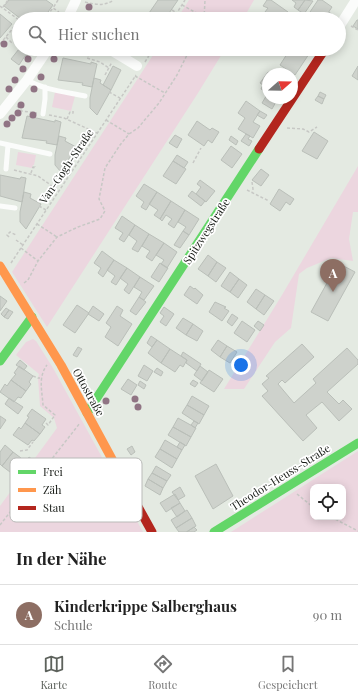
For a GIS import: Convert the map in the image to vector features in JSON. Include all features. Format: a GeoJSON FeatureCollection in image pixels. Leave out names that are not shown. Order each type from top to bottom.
{"type":"FeatureCollection","features":[{"type":"Feature","properties":{"kind":"street"},"geometry":{"type":"LineString","coordinates":[[70,12],[76,0]]}},
{"type":"Feature","properties":{"kind":"street"},"geometry":{"type":"LineString","coordinates":[[346,16],[356,0]]}},
{"type":"Feature","properties":{"kind":"street"},"geometry":{"type":"LineString","coordinates":[[0,114],[27,80],[43,56]]}},
{"type":"Feature","properties":{"kind":"street"},"geometry":{"type":"LineString","coordinates":[[121,56],[140,66]]}},
{"type":"Feature","properties":{"kind":"street","name":"Spitzwegstraße"},"geometry":{"type":"LineString","coordinates":[[87,413],[320,56]]}},
{"type":"Feature","properties":{"kind":"street","name":"Ottostraße"},"geometry":{"type":"LineString","coordinates":[[2,270],[56,357],[112,458]]}},
{"type":"Feature","properties":{"kind":"street"},"geometry":{"type":"LineString","coordinates":[[0,360],[32,317]]}},
{"type":"Feature","properties":{"kind":"street","name":"Theodor-Heuss-Straße"},"geometry":{"type":"LineString","coordinates":[[214,532],[358,443]]}},
{"type":"Feature","properties":{"kind":"street","name":"Ottostraße"},"geometry":{"type":"LineString","coordinates":[[142,514],[152,532]]}},
{"type":"Feature","properties":{"kind":"lane"},"geometry":{"type":"LineString","coordinates":[[27,80],[45,87],[85,96]]}},
{"type":"Feature","properties":{"kind":"lane"},"geometry":{"type":"LineString","coordinates":[[43,114],[45,87]]}},
{"type":"Feature","properties":{"kind":"lane"},"geometry":{"type":"LineString","coordinates":[[0,143],[50,154]]}},
{"type":"Feature","properties":{"kind":"lane"},"geometry":{"type":"LineString","coordinates":[[6,169],[8,145]]}},
{"type":"Feature","properties":{"kind":"lane"},"geometry":{"type":"LineString","coordinates":[[0,206],[15,208]]}},
{"type":"Feature","properties":{"kind":"path"},"geometry":{"type":"LineString","coordinates":[[3,7],[8,0]]}},
{"type":"Feature","properties":{"kind":"path"},"geometry":{"type":"LineString","coordinates":[[50,12],[58,0]]}},
{"type":"Feature","properties":{"kind":"path"},"geometry":{"type":"LineString","coordinates":[[88,3],[106,4],[114,0]]}},
{"type":"Feature","properties":{"kind":"path"},"geometry":{"type":"LineString","coordinates":[[178,12],[186,0]]}},
{"type":"Feature","properties":{"kind":"path"},"geometry":{"type":"LineString","coordinates":[[204,12],[205,0]]}},
{"type":"Feature","properties":{"kind":"path"},"geometry":{"type":"LineString","coordinates":[[0,6],[12,15]]}},
{"type":"Feature","properties":{"kind":"path"},"geometry":{"type":"LineString","coordinates":[[182,6],[193,12]]}},
{"type":"Feature","properties":{"kind":"path"},"geometry":{"type":"LineString","coordinates":[[53,8],[59,12]]}},
{"type":"Feature","properties":{"kind":"path"},"geometry":{"type":"LineString","coordinates":[[352,25],[351,26],[358,30]]}},
{"type":"Feature","properties":{"kind":"path"},"geometry":{"type":"LineString","coordinates":[[0,44],[12,30]]}},
{"type":"Feature","properties":{"kind":"path"},"geometry":{"type":"LineString","coordinates":[[6,37],[12,42]]}},
{"type":"Feature","properties":{"kind":"path"},"geometry":{"type":"LineString","coordinates":[[88,56],[87,58],[100,62],[109,68]]}},
{"type":"Feature","properties":{"kind":"path"},"geometry":{"type":"LineString","coordinates":[[105,75],[109,68],[111,56]]}},
{"type":"Feature","properties":{"kind":"path","name":"Van-Gogh-Straße"},"geometry":{"type":"LineString","coordinates":[[2,270],[22,246],[37,224],[148,56]]}},
{"type":"Feature","properties":{"kind":"path"},"geometry":{"type":"LineString","coordinates":[[14,291],[28,280],[38,261],[57,237],[100,219],[105,210],[99,199],[105,168],[129,134],[138,128],[159,104],[177,75],[186,56]]}},
{"type":"Feature","properties":{"kind":"path"},"geometry":{"type":"LineString","coordinates":[[135,76],[165,94]]}},
{"type":"Feature","properties":{"kind":"path"},"geometry":{"type":"LineString","coordinates":[[109,92],[120,98]]}},
{"type":"Feature","properties":{"kind":"path"},"geometry":{"type":"LineString","coordinates":[[11,101],[22,111],[67,119],[97,133]]}},
{"type":"Feature","properties":{"kind":"path"},"geometry":{"type":"LineString","coordinates":[[67,119],[70,112],[73,113],[73,111]]}},
{"type":"Feature","properties":{"kind":"path"},"geometry":{"type":"LineString","coordinates":[[106,120],[129,134]]}},
{"type":"Feature","properties":{"kind":"path"},"geometry":{"type":"LineString","coordinates":[[287,128],[309,132],[317,127]]}},
{"type":"Feature","properties":{"kind":"path"},"geometry":{"type":"LineString","coordinates":[[193,163],[202,148]]}},
{"type":"Feature","properties":{"kind":"path"},"geometry":{"type":"LineString","coordinates":[[74,149],[83,154]]}},
{"type":"Feature","properties":{"kind":"path"},"geometry":{"type":"LineString","coordinates":[[31,174],[33,167],[35,168],[35,166]]}},
{"type":"Feature","properties":{"kind":"path"},"geometry":{"type":"LineString","coordinates":[[6,169],[38,176],[59,191]]}},
{"type":"Feature","properties":{"kind":"path"},"geometry":{"type":"LineString","coordinates":[[251,180],[253,189],[252,193]]}},
{"type":"Feature","properties":{"kind":"path"},"geometry":{"type":"LineString","coordinates":[[246,190],[269,201]]}},
{"type":"Feature","properties":{"kind":"path"},"geometry":{"type":"LineString","coordinates":[[39,206],[46,210]]}},
{"type":"Feature","properties":{"kind":"path"},"geometry":{"type":"LineString","coordinates":[[37,224],[57,237]]}},
{"type":"Feature","properties":{"kind":"path"},"geometry":{"type":"LineString","coordinates":[[9,236],[7,236],[10,232],[16,235]]}},
{"type":"Feature","properties":{"kind":"path"},"geometry":{"type":"LineString","coordinates":[[16,240],[38,261]]}},
{"type":"Feature","properties":{"kind":"path"},"geometry":{"type":"LineString","coordinates":[[46,423],[48,425],[55,415],[43,405],[40,378],[50,360],[56,357]]}},
{"type":"Feature","properties":{"kind":"path"},"geometry":{"type":"LineString","coordinates":[[33,376],[40,378]]}},
{"type":"Feature","properties":{"kind":"path"},"geometry":{"type":"LineString","coordinates":[[53,458],[81,421]]}},
{"type":"Feature","properties":{"kind":"path"},"geometry":{"type":"LineString","coordinates":[[20,451],[27,450],[33,442]]}},
{"type":"Feature","properties":{"kind":"path"},"geometry":{"type":"LineString","coordinates":[[288,486],[310,504]]}},
{"type":"Feature","properties":{"kind":"path"},"geometry":{"type":"LineString","coordinates":[[0,525],[10,512]]}},
{"type":"Feature","properties":{"kind":"path"},"geometry":{"type":"LineString","coordinates":[[336,520],[358,532]]}},
{"type":"Feature","properties":{"kind":"shaded area"},"geometry":{"type":"Polygon","coordinates":[[[189,0],[254,0],[247,12],[181,12],[189,0]]]}},
{"type":"Feature","properties":{"kind":"shaded area"},"geometry":{"type":"Polygon","coordinates":[[[152,56],[221,56],[47,327],[12,272],[152,56]]]}},
{"type":"Feature","properties":{"kind":"shaded area"},"geometry":{"type":"Polygon","coordinates":[[[55,92],[75,96],[71,111],[52,107],[55,92]]]}},
{"type":"Feature","properties":{"kind":"shaded area"},"geometry":{"type":"Polygon","coordinates":[[[18,152],[36,155],[32,168],[16,165],[18,152]]]}},
{"type":"Feature","properties":{"kind":"shaded area"},"geometry":{"type":"Polygon","coordinates":[[[358,166],[358,212],[353,212],[349,239],[353,261],[331,258],[307,268],[299,274],[291,328],[275,342],[244,389],[224,389],[282,295],[358,166]]]}},
{"type":"Feature","properties":{"kind":"shaded area"},"geometry":{"type":"Polygon","coordinates":[[[33,339],[36,341],[53,368],[102,458],[35,458],[57,428],[54,418],[40,406],[39,374],[16,355],[26,342],[33,339]]]}},
{"type":"Feature","properties":{"kind":"shaded area"},"geometry":{"type":"Polygon","coordinates":[[[358,451],[358,532],[231,532],[358,451]]]}},
{"type":"Feature","properties":{"kind":"shaded area"},"geometry":{"type":"Polygon","coordinates":[[[10,492],[10,522],[138,522],[143,532],[0,532],[0,506],[10,492]]]}},
{"type":"Feature","properties":{"kind":"building"},"geometry":{"type":"Polygon","coordinates":[[[9,0],[46,0],[53,5],[48,12],[12,12],[4,6],[9,0]]]}},
{"type":"Feature","properties":{"kind":"building"},"geometry":{"type":"Polygon","coordinates":[[[158,0],[178,0],[170,12],[150,12],[158,0]]]}},
{"type":"Feature","properties":{"kind":"building"},"geometry":{"type":"Polygon","coordinates":[[[267,0],[271,0],[288,12],[265,12],[268,8],[263,6],[267,0]]]}},
{"type":"Feature","properties":{"kind":"building"},"geometry":{"type":"Polygon","coordinates":[[[292,0],[305,0],[298,10],[294,7],[296,3],[292,0]]]}},
{"type":"Feature","properties":{"kind":"building"},"geometry":{"type":"Polygon","coordinates":[[[305,0],[313,1],[305,12],[298,10],[305,0]]]}},
{"type":"Feature","properties":{"kind":"building"},"geometry":{"type":"Polygon","coordinates":[[[318,0],[322,0],[332,7],[329,12],[310,12],[318,0]]]}},
{"type":"Feature","properties":{"kind":"building"},"geometry":{"type":"Polygon","coordinates":[[[0,14],[12,24],[0,38],[0,14]]]}},
{"type":"Feature","properties":{"kind":"building"},"geometry":{"type":"Polygon","coordinates":[[[358,20],[358,29],[353,26],[358,20]]]}},
{"type":"Feature","properties":{"kind":"building"},"geometry":{"type":"Polygon","coordinates":[[[13,56],[25,56],[19,65],[11,59],[13,56]]]}},
{"type":"Feature","properties":{"kind":"building"},"geometry":{"type":"Polygon","coordinates":[[[286,56],[308,56],[298,70],[298,68],[284,68],[280,65],[286,56]]]}},
{"type":"Feature","properties":{"kind":"building"},"geometry":{"type":"Polygon","coordinates":[[[63,58],[97,64],[92,87],[82,85],[83,83],[58,80],[63,58]]]}},
{"type":"Feature","properties":{"kind":"building"},"geometry":{"type":"Polygon","coordinates":[[[113,66],[121,70],[111,90],[103,85],[113,66]]]}},
{"type":"Feature","properties":{"kind":"building"},"geometry":{"type":"Polygon","coordinates":[[[358,66],[358,80],[352,76],[358,66]]]}},
{"type":"Feature","properties":{"kind":"building"},"geometry":{"type":"Polygon","coordinates":[[[94,78],[101,80],[100,83],[111,90],[97,115],[90,108],[90,98],[94,78]]]}},
{"type":"Feature","properties":{"kind":"building"},"geometry":{"type":"Polygon","coordinates":[[[320,92],[326,95],[324,99],[318,96],[320,92]]]}},
{"type":"Feature","properties":{"kind":"building"},"geometry":{"type":"Polygon","coordinates":[[[318,96],[324,99],[322,104],[315,100],[318,96]]]}},
{"type":"Feature","properties":{"kind":"building"},"geometry":{"type":"Polygon","coordinates":[[[246,101],[260,111],[253,122],[260,126],[253,138],[238,129],[245,118],[238,113],[246,101]]]}},
{"type":"Feature","properties":{"kind":"building"},"geometry":{"type":"Polygon","coordinates":[[[264,104],[275,104],[272,109],[264,104]]]}},
{"type":"Feature","properties":{"kind":"building"},"geometry":{"type":"Polygon","coordinates":[[[260,111],[267,115],[264,119],[257,115],[260,111]]]}},
{"type":"Feature","properties":{"kind":"building"},"geometry":{"type":"Polygon","coordinates":[[[27,116],[61,122],[57,145],[46,143],[47,141],[22,138],[27,116]]]}},
{"type":"Feature","properties":{"kind":"building"},"geometry":{"type":"Polygon","coordinates":[[[197,121],[210,130],[212,128],[219,132],[212,143],[208,140],[204,146],[188,135],[197,121]]]}},
{"type":"Feature","properties":{"kind":"building"},"geometry":{"type":"Polygon","coordinates":[[[314,132],[328,141],[317,159],[302,151],[314,132]]]}},
{"type":"Feature","properties":{"kind":"building"},"geometry":{"type":"Polygon","coordinates":[[[246,134],[250,136],[248,139],[252,141],[249,146],[241,141],[246,134]]]}},
{"type":"Feature","properties":{"kind":"building"},"geometry":{"type":"Polygon","coordinates":[[[175,135],[182,139],[177,148],[169,143],[175,135]]]}},
{"type":"Feature","properties":{"kind":"building"},"geometry":{"type":"Polygon","coordinates":[[[59,136],[66,138],[65,141],[76,147],[61,172],[55,165],[55,155],[59,136]]]}},
{"type":"Feature","properties":{"kind":"building"},"geometry":{"type":"Polygon","coordinates":[[[231,136],[238,141],[236,145],[229,140],[231,136]]]}},
{"type":"Feature","properties":{"kind":"building"},"geometry":{"type":"Polygon","coordinates":[[[231,146],[242,154],[232,168],[221,160],[231,146]]]}},
{"type":"Feature","properties":{"kind":"building"},"geometry":{"type":"Polygon","coordinates":[[[177,155],[188,162],[184,168],[173,161],[177,155]]]}},
{"type":"Feature","properties":{"kind":"building"},"geometry":{"type":"Polygon","coordinates":[[[173,161],[186,169],[176,184],[163,176],[173,161]]]}},
{"type":"Feature","properties":{"kind":"building"},"geometry":{"type":"Polygon","coordinates":[[[261,169],[269,175],[261,186],[252,180],[261,169]]]}},
{"type":"Feature","properties":{"kind":"building"},"geometry":{"type":"Polygon","coordinates":[[[0,175],[20,179],[21,177],[26,178],[22,202],[0,196],[0,175]]]}},
{"type":"Feature","properties":{"kind":"building"},"geometry":{"type":"Polygon","coordinates":[[[200,180],[215,191],[206,202],[196,194],[201,187],[197,184],[200,180]]]}},
{"type":"Feature","properties":{"kind":"building"},"geometry":{"type":"Polygon","coordinates":[[[144,184],[157,192],[146,210],[141,207],[144,202],[136,196],[144,184]]]}},
{"type":"Feature","properties":{"kind":"building"},"geometry":{"type":"Polygon","coordinates":[[[279,189],[294,199],[290,205],[286,202],[280,211],[270,204],[279,189]]]}},
{"type":"Feature","properties":{"kind":"building"},"geometry":{"type":"Polygon","coordinates":[[[192,191],[205,201],[201,206],[188,196],[192,191]]]}},
{"type":"Feature","properties":{"kind":"building"},"geometry":{"type":"Polygon","coordinates":[[[24,192],[31,194],[30,198],[41,204],[26,229],[20,222],[20,212],[24,192]]]}},
{"type":"Feature","properties":{"kind":"building"},"geometry":{"type":"Polygon","coordinates":[[[157,192],[171,201],[160,219],[154,215],[158,210],[149,204],[157,192]]]}},
{"type":"Feature","properties":{"kind":"building"},"geometry":{"type":"Polygon","coordinates":[[[171,201],[185,210],[174,228],[168,224],[172,219],[166,215],[162,221],[160,219],[171,201]]]}},
{"type":"Feature","properties":{"kind":"building"},"geometry":{"type":"Polygon","coordinates":[[[185,210],[199,219],[189,235],[183,231],[186,227],[178,222],[185,210]]]}},
{"type":"Feature","properties":{"kind":"building"},"geometry":{"type":"Polygon","coordinates":[[[122,216],[135,225],[124,242],[119,239],[123,233],[115,228],[122,216]]]}},
{"type":"Feature","properties":{"kind":"building"},"geometry":{"type":"Polygon","coordinates":[[[135,225],[149,234],[138,252],[132,249],[137,241],[129,235],[135,225]]]}},
{"type":"Feature","properties":{"kind":"building"},"geometry":{"type":"Polygon","coordinates":[[[183,231],[189,235],[180,248],[174,245],[183,231]]]}},
{"type":"Feature","properties":{"kind":"building"},"geometry":{"type":"Polygon","coordinates":[[[149,234],[164,243],[152,261],[146,257],[150,251],[142,246],[149,234]]]}},
{"type":"Feature","properties":{"kind":"building"},"geometry":{"type":"Polygon","coordinates":[[[164,243],[177,252],[167,268],[161,264],[164,260],[156,255],[164,243]]]}},
{"type":"Feature","properties":{"kind":"building"},"geometry":{"type":"Polygon","coordinates":[[[102,251],[114,260],[103,277],[98,273],[101,268],[94,263],[102,251]]]}},
{"type":"Feature","properties":{"kind":"building"},"geometry":{"type":"Polygon","coordinates":[[[208,255],[217,262],[208,276],[198,269],[208,255]]]}},
{"type":"Feature","properties":{"kind":"building"},"geometry":{"type":"Polygon","coordinates":[[[114,260],[127,268],[116,285],[111,282],[115,276],[107,270],[114,260]]]}},
{"type":"Feature","properties":{"kind":"building"},"geometry":{"type":"Polygon","coordinates":[[[217,262],[226,268],[216,282],[208,276],[217,262]]]}},
{"type":"Feature","properties":{"kind":"building"},"geometry":{"type":"Polygon","coordinates":[[[160,263],[168,268],[159,282],[151,277],[160,263]]]}},
{"type":"Feature","properties":{"kind":"building"},"geometry":{"type":"Polygon","coordinates":[[[338,263],[355,272],[328,321],[311,312],[338,263]]]}},
{"type":"Feature","properties":{"kind":"building"},"geometry":{"type":"Polygon","coordinates":[[[127,268],[140,277],[129,294],[124,290],[128,284],[120,278],[127,268]]]}},
{"type":"Feature","properties":{"kind":"building"},"geometry":{"type":"Polygon","coordinates":[[[230,272],[239,279],[230,292],[221,286],[230,272]]]}},
{"type":"Feature","properties":{"kind":"building"},"geometry":{"type":"Polygon","coordinates":[[[140,277],[154,286],[144,300],[139,297],[142,292],[134,287],[140,277]]]}},
{"type":"Feature","properties":{"kind":"building"},"geometry":{"type":"Polygon","coordinates":[[[239,279],[247,285],[238,298],[230,292],[239,279]]]}},
{"type":"Feature","properties":{"kind":"building"},"geometry":{"type":"Polygon","coordinates":[[[190,286],[194,289],[195,288],[203,295],[197,304],[184,295],[190,286]]]}},
{"type":"Feature","properties":{"kind":"building"},"geometry":{"type":"Polygon","coordinates":[[[256,289],[265,295],[256,309],[247,302],[256,289]]]}},
{"type":"Feature","properties":{"kind":"building"},"geometry":{"type":"Polygon","coordinates":[[[265,295],[274,301],[264,315],[256,309],[265,295]]]}},
{"type":"Feature","properties":{"kind":"building"},"geometry":{"type":"Polygon","coordinates":[[[0,296],[7,301],[0,311],[0,296]]]}},
{"type":"Feature","properties":{"kind":"building"},"geometry":{"type":"Polygon","coordinates":[[[139,297],[146,302],[136,315],[130,311],[139,297]]]}},
{"type":"Feature","properties":{"kind":"building"},"geometry":{"type":"Polygon","coordinates":[[[215,302],[226,307],[224,308],[229,311],[222,321],[209,312],[215,302]]]}},
{"type":"Feature","properties":{"kind":"building"},"geometry":{"type":"Polygon","coordinates":[[[77,305],[89,313],[75,333],[63,325],[77,305]]]}},
{"type":"Feature","properties":{"kind":"building"},"geometry":{"type":"Polygon","coordinates":[[[93,306],[104,314],[99,321],[88,314],[93,306]]]}},
{"type":"Feature","properties":{"kind":"building"},"geometry":{"type":"Polygon","coordinates":[[[117,306],[123,310],[120,316],[132,324],[118,346],[105,337],[111,327],[106,323],[117,306]]]}},
{"type":"Feature","properties":{"kind":"building"},"geometry":{"type":"Polygon","coordinates":[[[164,307],[174,314],[166,326],[160,322],[164,316],[160,313],[164,307]]]}},
{"type":"Feature","properties":{"kind":"building"},"geometry":{"type":"Polygon","coordinates":[[[6,308],[9,310],[4,317],[1,314],[6,308]]]}},
{"type":"Feature","properties":{"kind":"building"},"geometry":{"type":"Polygon","coordinates":[[[9,310],[13,312],[8,319],[4,317],[9,310]]]}},
{"type":"Feature","properties":{"kind":"building"},"geometry":{"type":"Polygon","coordinates":[[[232,314],[238,318],[232,326],[227,322],[232,314]]]}},
{"type":"Feature","properties":{"kind":"building"},"geometry":{"type":"Polygon","coordinates":[[[183,318],[193,324],[186,335],[176,328],[183,318]]]}},
{"type":"Feature","properties":{"kind":"building"},"geometry":{"type":"Polygon","coordinates":[[[242,321],[255,330],[247,342],[234,333],[242,321]]]}},
{"type":"Feature","properties":{"kind":"building"},"geometry":{"type":"Polygon","coordinates":[[[258,321],[264,325],[260,331],[254,326],[258,321]]]}},
{"type":"Feature","properties":{"kind":"building"},"geometry":{"type":"Polygon","coordinates":[[[193,324],[203,331],[197,341],[186,335],[193,324]]]}},
{"type":"Feature","properties":{"kind":"building"},"geometry":{"type":"Polygon","coordinates":[[[151,336],[157,340],[152,347],[147,343],[151,336]]]}},
{"type":"Feature","properties":{"kind":"building"},"geometry":{"type":"Polygon","coordinates":[[[157,340],[170,349],[161,363],[148,353],[157,340]]]}},
{"type":"Feature","properties":{"kind":"building"},"geometry":{"type":"Polygon","coordinates":[[[218,340],[227,346],[220,357],[211,350],[218,340]]]}},
{"type":"Feature","properties":{"kind":"building"},"geometry":{"type":"Polygon","coordinates":[[[302,344],[314,357],[285,383],[282,380],[278,384],[294,403],[316,383],[313,379],[347,348],[358,360],[358,364],[327,392],[339,404],[343,400],[352,409],[339,421],[322,402],[306,415],[317,428],[303,441],[262,396],[268,391],[262,384],[269,378],[266,376],[302,344]]]}},
{"type":"Feature","properties":{"kind":"building"},"geometry":{"type":"Polygon","coordinates":[[[227,346],[237,352],[230,363],[220,357],[227,346]]]}},
{"type":"Feature","properties":{"kind":"building"},"geometry":{"type":"Polygon","coordinates":[[[78,347],[82,349],[77,357],[73,355],[78,347]]]}},
{"type":"Feature","properties":{"kind":"building"},"geometry":{"type":"Polygon","coordinates":[[[170,349],[187,360],[183,367],[180,365],[175,372],[161,363],[170,349]]]}},
{"type":"Feature","properties":{"kind":"building"},"geometry":{"type":"Polygon","coordinates":[[[183,352],[201,364],[197,371],[186,363],[187,360],[181,356],[183,352]]]}},
{"type":"Feature","properties":{"kind":"building"},"geometry":{"type":"Polygon","coordinates":[[[20,360],[27,366],[24,370],[16,365],[20,360]]]}},
{"type":"Feature","properties":{"kind":"building"},"geometry":{"type":"Polygon","coordinates":[[[144,365],[153,371],[147,381],[138,376],[144,365]]]}},
{"type":"Feature","properties":{"kind":"building"},"geometry":{"type":"Polygon","coordinates":[[[19,366],[33,376],[29,382],[31,384],[26,391],[11,380],[16,374],[14,373],[19,366]]]}},
{"type":"Feature","properties":{"kind":"building"},"geometry":{"type":"Polygon","coordinates":[[[200,366],[208,372],[202,381],[194,375],[200,366]]]}},
{"type":"Feature","properties":{"kind":"building"},"geometry":{"type":"Polygon","coordinates":[[[157,368],[163,372],[161,376],[154,372],[157,368]]]}},
{"type":"Feature","properties":{"kind":"building"},"geometry":{"type":"Polygon","coordinates":[[[209,370],[223,379],[214,392],[200,383],[209,370]]]}},
{"type":"Feature","properties":{"kind":"building"},"geometry":{"type":"Polygon","coordinates":[[[128,379],[137,385],[131,395],[121,389],[128,379]]]}},
{"type":"Feature","properties":{"kind":"building"},"geometry":{"type":"Polygon","coordinates":[[[11,380],[26,391],[21,398],[18,397],[14,402],[0,392],[5,384],[7,386],[11,380]]]}},
{"type":"Feature","properties":{"kind":"building"},"geometry":{"type":"Polygon","coordinates":[[[193,380],[198,383],[195,387],[190,384],[193,380]]]}},
{"type":"Feature","properties":{"kind":"building"},"geometry":{"type":"Polygon","coordinates":[[[140,381],[146,385],[144,389],[138,385],[140,381]]]}},
{"type":"Feature","properties":{"kind":"building"},"geometry":{"type":"Polygon","coordinates":[[[192,396],[209,406],[204,415],[187,405],[192,396]]]}},
{"type":"Feature","properties":{"kind":"building"},"geometry":{"type":"Polygon","coordinates":[[[9,398],[23,407],[18,414],[5,404],[9,398]]]}},
{"type":"Feature","properties":{"kind":"building"},"geometry":{"type":"Polygon","coordinates":[[[187,405],[204,415],[199,424],[182,413],[187,405]]]}},
{"type":"Feature","properties":{"kind":"building"},"geometry":{"type":"Polygon","coordinates":[[[32,409],[46,419],[42,425],[45,427],[40,434],[25,423],[29,417],[27,416],[32,409]]]}},
{"type":"Feature","properties":{"kind":"building"},"geometry":{"type":"Polygon","coordinates":[[[0,416],[6,420],[0,429],[0,416]]]}},
{"type":"Feature","properties":{"kind":"building"},"geometry":{"type":"Polygon","coordinates":[[[178,418],[196,428],[191,437],[173,427],[178,418]]]}},
{"type":"Feature","properties":{"kind":"building"},"geometry":{"type":"Polygon","coordinates":[[[194,421],[198,423],[195,428],[191,425],[194,421]]]}},
{"type":"Feature","properties":{"kind":"building"},"geometry":{"type":"Polygon","coordinates":[[[25,423],[40,434],[28,445],[13,435],[19,427],[21,429],[25,423]]]}},
{"type":"Feature","properties":{"kind":"building"},"geometry":{"type":"Polygon","coordinates":[[[173,427],[191,437],[186,446],[168,435],[173,427]]]}},
{"type":"Feature","properties":{"kind":"building"},"geometry":{"type":"Polygon","coordinates":[[[165,440],[182,450],[177,459],[160,449],[165,440]]]}},
{"type":"Feature","properties":{"kind":"building"},"geometry":{"type":"Polygon","coordinates":[[[180,442],[185,445],[182,450],[177,447],[180,442]]]}},
{"type":"Feature","properties":{"kind":"building"},"geometry":{"type":"Polygon","coordinates":[[[5,445],[13,452],[2,466],[0,464],[0,452],[5,445]]]}},
{"type":"Feature","properties":{"kind":"building"},"geometry":{"type":"Polygon","coordinates":[[[132,446],[135,452],[131,455],[127,449],[132,446]]]}},
{"type":"Feature","properties":{"kind":"building"},"geometry":{"type":"Polygon","coordinates":[[[160,449],[177,459],[172,468],[155,457],[160,449]]]}},
{"type":"Feature","properties":{"kind":"building"},"geometry":{"type":"Polygon","coordinates":[[[13,452],[21,458],[10,458],[10,472],[2,466],[13,452]]]}},
{"type":"Feature","properties":{"kind":"building"},"geometry":{"type":"Polygon","coordinates":[[[216,464],[233,496],[213,509],[195,476],[216,464]]]}},
{"type":"Feature","properties":{"kind":"building"},"geometry":{"type":"Polygon","coordinates":[[[156,466],[171,475],[167,481],[152,473],[156,466]]]}},
{"type":"Feature","properties":{"kind":"building"},"geometry":{"type":"Polygon","coordinates":[[[152,473],[167,481],[163,488],[148,479],[152,473]]]}},
{"type":"Feature","properties":{"kind":"building"},"geometry":{"type":"Polygon","coordinates":[[[148,479],[163,488],[160,495],[145,486],[148,479]]]}},
{"type":"Feature","properties":{"kind":"building"},"geometry":{"type":"Polygon","coordinates":[[[180,487],[185,496],[178,500],[172,492],[180,487]]]}},
{"type":"Feature","properties":{"kind":"building"},"geometry":{"type":"Polygon","coordinates":[[[175,494],[180,503],[166,512],[160,503],[175,494]]]}},
{"type":"Feature","properties":{"kind":"building"},"geometry":{"type":"Polygon","coordinates":[[[180,503],[185,511],[177,517],[171,508],[180,503]]]}},
{"type":"Feature","properties":{"kind":"building"},"geometry":{"type":"Polygon","coordinates":[[[187,510],[192,518],[176,528],[171,520],[187,510]]]}},
{"type":"Feature","properties":{"kind":"building"},"geometry":{"type":"Polygon","coordinates":[[[192,518],[196,526],[186,532],[179,532],[176,528],[192,518]]]}},
{"type":"Feature","properties":{"kind":"building"},"geometry":{"type":"Polygon","coordinates":[[[194,527],[197,530],[194,532],[187,532],[194,527]]]}},
{"type":"Feature","properties":{"kind":"traffic: fast"},"geometry":{"type":"LineString","coordinates":[[87,413],[259,149]]}},
{"type":"Feature","properties":{"kind":"traffic: fast"},"geometry":{"type":"LineString","coordinates":[[0,361],[32,317]]}},
{"type":"Feature","properties":{"kind":"traffic: fast"},"geometry":{"type":"LineString","coordinates":[[214,532],[358,443]]}},
{"type":"Feature","properties":{"kind":"traffic: slow"},"geometry":{"type":"LineString","coordinates":[[0,266],[61,365],[111,458]]}},
{"type":"Feature","properties":{"kind":"traffic: jam"},"geometry":{"type":"LineString","coordinates":[[259,149],[320,56]]}},
{"type":"Feature","properties":{"kind":"traffic: jam"},"geometry":{"type":"LineString","coordinates":[[142,514],[152,532]]}},
{"type":"Feature","properties":{"kind":"place","name":"Kinderkrippe Salberghaus"},"geometry":{"type":"Point","coordinates":[333,292]}}]}
